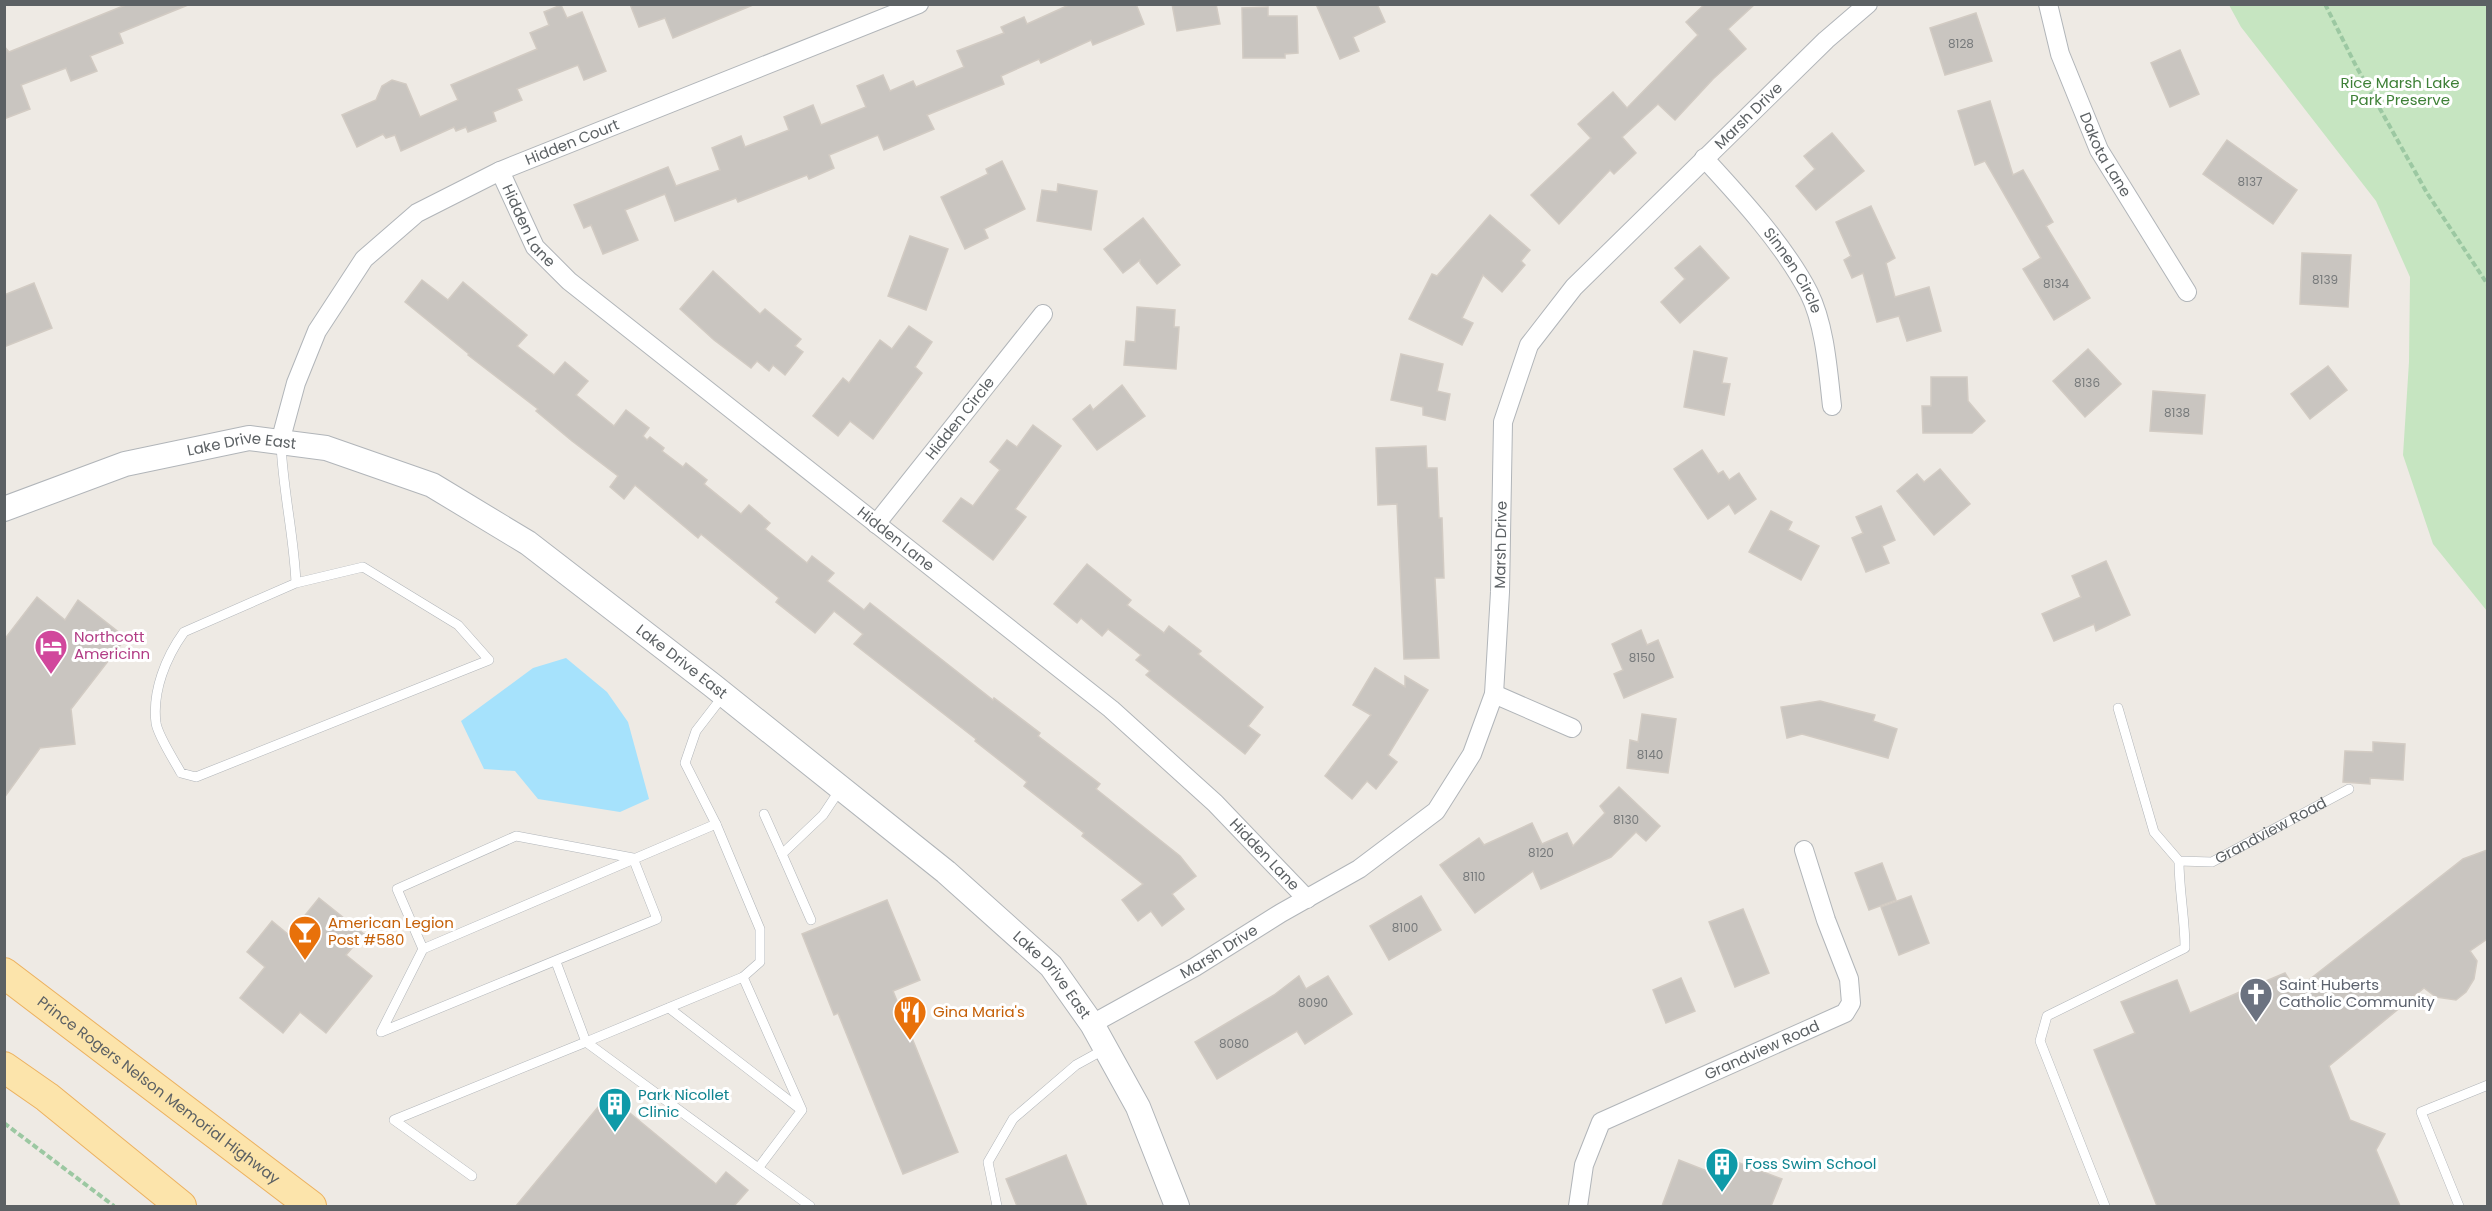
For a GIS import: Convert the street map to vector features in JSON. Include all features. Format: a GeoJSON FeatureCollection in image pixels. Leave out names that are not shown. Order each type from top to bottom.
{"type":"FeatureCollection","features":[{"type":"Feature","properties":{"kind":"main road","name":"Prince Rogers Nelson Memorial Highway"},"geometry":{"type":"LineString","coordinates":[[4,973],[311,1206]]}},
{"type":"Feature","properties":{"kind":"main road"},"geometry":{"type":"LineString","coordinates":[[4,1066],[181,1206]]}},
{"type":"Feature","properties":{"kind":"street","name":"Hidden Court"},"geometry":{"type":"LineString","coordinates":[[280,442],[296,383],[317,332],[364,259],[417,213],[500,171],[919,4]]}},
{"type":"Feature","properties":{"kind":"street","name":"Marsh Drive"},"geometry":{"type":"LineString","coordinates":[[1092,1024],[1195,967],[1359,869],[1436,811],[1472,754],[1494,694],[1500,592],[1503,422],[1529,345],[1574,287],[1826,39],[1868,4]]}},
{"type":"Feature","properties":{"kind":"street","name":"Dakota Lane"},"geometry":{"type":"LineString","coordinates":[[2048,4],[2060,54],[2099,150],[2187,292]]}},
{"type":"Feature","properties":{"kind":"street","name":"Sinnen Circle"},"geometry":{"type":"LineString","coordinates":[[1704,158],[1742,199],[1810,295],[1823,340],[1832,406]]}},
{"type":"Feature","properties":{"kind":"street","name":"Hidden Lane"},"geometry":{"type":"LineString","coordinates":[[500,171],[535,248],[568,281],[1111,709],[1215,803],[1307,899]]}},
{"type":"Feature","properties":{"kind":"street","name":"Hidden Circle"},"geometry":{"type":"LineString","coordinates":[[876,524],[1043,314]]}},
{"type":"Feature","properties":{"kind":"street","name":"Lake Drive East"},"geometry":{"type":"LineString","coordinates":[[4,509],[125,464],[249,438],[326,448],[432,485],[528,543],[724,695],[946,872],[1051,966],[1092,1024],[1137,1107],[1177,1206]]}},
{"type":"Feature","properties":{"kind":"street"},"geometry":{"type":"LineString","coordinates":[[1494,694],[1572,728]]}},
{"type":"Feature","properties":{"kind":"street","name":"Grandview Road"},"geometry":{"type":"LineString","coordinates":[[1578,1206],[1584,1165],[1601,1122],[1845,1013],[1851,1003],[1849,979],[1826,920],[1804,850]]}},
{"type":"Feature","properties":{"kind":"lane"},"geometry":{"type":"LineString","coordinates":[[280,442],[285,503],[295,552],[296,583]]}},
{"type":"Feature","properties":{"kind":"lane"},"geometry":{"type":"LineString","coordinates":[[363,567],[458,625],[489,660],[196,777],[181,773],[156,725],[156,691],[173,648],[184,632],[296,583],[363,567]]}},
{"type":"Feature","properties":{"kind":"lane"},"geometry":{"type":"LineString","coordinates":[[472,1176],[394,1120],[743,977],[760,962],[760,929],[716,824],[685,763],[696,731],[724,695]]}},
{"type":"Feature","properties":{"kind":"lane"},"geometry":{"type":"LineString","coordinates":[[2105,1206],[2040,1041],[2047,1016],[2185,948],[2185,917],[2179,886],[2179,861],[2154,832],[2118,708]]}},
{"type":"Feature","properties":{"kind":"lane"},"geometry":{"type":"LineString","coordinates":[[782,854],[823,815],[841,789]]}},
{"type":"Feature","properties":{"kind":"lane","name":"Grandview Road"},"geometry":{"type":"LineString","coordinates":[[2179,861],[2212,862],[2349,789]]}},
{"type":"Feature","properties":{"kind":"lane"},"geometry":{"type":"LineString","coordinates":[[764,814],[811,920]]}},
{"type":"Feature","properties":{"kind":"lane"},"geometry":{"type":"LineString","coordinates":[[633,858],[657,919],[381,1032],[423,949],[633,858],[716,824]]}},
{"type":"Feature","properties":{"kind":"lane"},"geometry":{"type":"LineString","coordinates":[[423,949],[397,889],[516,836],[633,858]]}},
{"type":"Feature","properties":{"kind":"lane"},"geometry":{"type":"LineString","coordinates":[[556,962],[586,1042],[810,1206]]}},
{"type":"Feature","properties":{"kind":"lane"},"geometry":{"type":"LineString","coordinates":[[743,977],[802,1110]]}},
{"type":"Feature","properties":{"kind":"lane"},"geometry":{"type":"LineString","coordinates":[[669,1008],[802,1110]]}},
{"type":"Feature","properties":{"kind":"lane"},"geometry":{"type":"LineString","coordinates":[[997,1206],[988,1162],[1013,1119],[1076,1065],[1106,1049]]}},
{"type":"Feature","properties":{"kind":"lane"},"geometry":{"type":"LineString","coordinates":[[2458,1206],[2421,1112],[2487,1085]]}},
{"type":"Feature","properties":{"kind":"lane"},"geometry":{"type":"LineString","coordinates":[[759,1167],[802,1110]]}},
{"type":"Feature","properties":{"kind":"path"},"geometry":{"type":"LineString","coordinates":[[2325,4],[2356,66],[2427,193],[2487,285]]}},
{"type":"Feature","properties":{"kind":"path"},"geometry":{"type":"LineString","coordinates":[[4,1123],[114,1206]]}},
{"type":"Feature","properties":{"kind":"green space","name":"Rice Marsh Lake Park Preserve"},"geometry":{"type":"Polygon","coordinates":[[[2229,5],[2487,5],[2487,611],[2433,544],[2403,455],[2409,362],[2410,277],[2376,201],[2241,27],[2229,5]]]}},
{"type":"Feature","properties":{"kind":"water"},"geometry":{"type":"Polygon","coordinates":[[[566,658],[607,692],[628,722],[649,799],[620,812],[538,799],[515,771],[484,769],[461,721],[533,668],[566,658]]]}},
{"type":"Feature","properties":{"kind":"building"},"geometry":{"type":"Polygon","coordinates":[[[128,4],[188,5],[119,33],[123,43],[90,56],[97,71],[71,81],[66,68],[21,85],[30,109],[4,119],[4,46],[9,52],[128,4]]]}},
{"type":"Feature","properties":{"kind":"building"},"geometry":{"type":"Polygon","coordinates":[[[630,4],[753,5],[673,38],[665,18],[639,27],[630,4]]]}},
{"type":"Feature","properties":{"kind":"building"},"geometry":{"type":"Polygon","coordinates":[[[1071,4],[1136,4],[1144,24],[1093,45],[1091,40],[1041,63],[1039,59],[1001,76],[1004,84],[927,115],[934,129],[884,150],[878,135],[829,155],[834,168],[809,179],[807,175],[738,202],[736,198],[675,221],[665,194],[625,210],[638,240],[603,254],[591,225],[584,228],[574,205],[668,167],[676,186],[720,170],[712,148],[741,136],[745,147],[789,130],[784,117],[813,105],[821,125],[866,107],[857,86],[883,75],[890,91],[913,81],[916,87],[964,67],[957,51],[1004,33],[1001,27],[1024,17],[1027,24],[1071,4]]]}},
{"type":"Feature","properties":{"kind":"building"},"geometry":{"type":"Polygon","coordinates":[[[1172,4],[1216,4],[1220,24],[1177,31],[1172,4]]]}},
{"type":"Feature","properties":{"kind":"building"},"geometry":{"type":"Polygon","coordinates":[[[1316,4],[1377,4],[1385,22],[1353,37],[1359,51],[1340,59],[1316,4]]]}},
{"type":"Feature","properties":{"kind":"building"},"geometry":{"type":"Polygon","coordinates":[[[1705,4],[1755,4],[1728,29],[1746,49],[1713,79],[1675,120],[1658,104],[1622,137],[1636,153],[1614,174],[1610,170],[1559,224],[1531,195],[1591,138],[1578,124],[1613,92],[1627,108],[1698,35],[1686,22],[1705,4]]]}},
{"type":"Feature","properties":{"kind":"building"},"geometry":{"type":"Polygon","coordinates":[[[561,5],[567,18],[582,12],[606,71],[584,80],[578,65],[517,89],[522,100],[493,112],[496,121],[468,132],[466,127],[456,131],[454,127],[401,151],[395,135],[386,138],[383,134],[357,147],[342,115],[376,100],[382,86],[392,80],[406,84],[420,117],[458,100],[451,85],[537,49],[530,33],[549,25],[544,12],[561,5]]]}},
{"type":"Feature","properties":{"kind":"building"},"geometry":{"type":"Polygon","coordinates":[[[1268,7],[1268,16],[1297,16],[1298,53],[1285,54],[1285,58],[1243,58],[1242,8],[1268,7]]]}},
{"type":"Feature","properties":{"kind":"building"},"geometry":{"type":"Polygon","coordinates":[[[1976,13],[1992,61],[1945,75],[1930,28],[1976,13]]]}},
{"type":"Feature","properties":{"kind":"building"},"geometry":{"type":"Polygon","coordinates":[[[2180,50],[2199,94],[2170,107],[2151,63],[2180,50]]]}},
{"type":"Feature","properties":{"kind":"building"},"geometry":{"type":"Polygon","coordinates":[[[1990,101],[2013,175],[2023,170],[2053,222],[2046,226],[2090,298],[2054,320],[2023,269],[2041,258],[1985,161],[1975,165],[1958,111],[1990,101]]]}},
{"type":"Feature","properties":{"kind":"building"},"geometry":{"type":"Polygon","coordinates":[[[1832,133],[1864,171],[1816,210],[1796,186],[1815,169],[1804,156],[1832,133]]]}},
{"type":"Feature","properties":{"kind":"building"},"geometry":{"type":"Polygon","coordinates":[[[2227,140],[2297,190],[2273,224],[2203,174],[2227,140]]]}},
{"type":"Feature","properties":{"kind":"building"},"geometry":{"type":"Polygon","coordinates":[[[1002,161],[1025,209],[984,229],[988,238],[965,249],[941,197],[988,174],[986,169],[1002,161]]]}},
{"type":"Feature","properties":{"kind":"building"},"geometry":{"type":"Polygon","coordinates":[[[1058,184],[1097,191],[1091,230],[1037,221],[1042,190],[1057,192],[1058,184]]]}},
{"type":"Feature","properties":{"kind":"building"},"geometry":{"type":"Polygon","coordinates":[[[1871,206],[1895,258],[1886,263],[1895,297],[1929,287],[1941,331],[1907,341],[1899,316],[1877,322],[1863,273],[1852,278],[1844,260],[1851,256],[1836,222],[1871,206]]]}},
{"type":"Feature","properties":{"kind":"building"},"geometry":{"type":"Polygon","coordinates":[[[1490,215],[1530,250],[1521,261],[1525,265],[1502,292],[1483,275],[1462,318],[1473,323],[1462,345],[1409,319],[1432,274],[1437,276],[1490,215]]]}},
{"type":"Feature","properties":{"kind":"building"},"geometry":{"type":"Polygon","coordinates":[[[1143,218],[1180,265],[1157,284],[1140,260],[1123,273],[1104,249],[1143,218]]]}},
{"type":"Feature","properties":{"kind":"building"},"geometry":{"type":"Polygon","coordinates":[[[910,236],[948,249],[926,310],[888,296],[910,236]]]}},
{"type":"Feature","properties":{"kind":"building"},"geometry":{"type":"Polygon","coordinates":[[[1700,246],[1729,278],[1680,323],[1661,302],[1685,279],[1675,268],[1700,246]]]}},
{"type":"Feature","properties":{"kind":"building"},"geometry":{"type":"Polygon","coordinates":[[[2302,253],[2351,255],[2348,307],[2300,304],[2302,253]]]}},
{"type":"Feature","properties":{"kind":"building"},"geometry":{"type":"Polygon","coordinates":[[[713,271],[760,314],[765,309],[801,339],[795,346],[803,352],[785,375],[773,365],[769,371],[757,361],[751,368],[714,340],[680,309],[713,271]]]}},
{"type":"Feature","properties":{"kind":"building"},"geometry":{"type":"Polygon","coordinates":[[[422,280],[448,300],[463,282],[527,335],[517,346],[554,375],[565,362],[588,381],[576,395],[614,426],[626,410],[649,428],[643,436],[647,440],[650,437],[664,448],[662,451],[683,467],[686,463],[707,480],[704,484],[741,514],[749,505],[770,523],[765,529],[807,563],[812,556],[834,573],[827,581],[864,610],[870,603],[993,700],[994,698],[1040,733],[1038,736],[1100,784],[1096,789],[1180,856],[1196,876],[1172,894],[1184,909],[1162,926],[1151,911],[1138,921],[1122,900],[1143,884],[1082,836],[1084,833],[1024,786],[1027,782],[975,741],[976,739],[854,644],[863,634],[834,611],[815,633],[776,602],[779,598],[701,534],[698,538],[635,485],[624,499],[610,487],[618,476],[572,441],[536,411],[538,409],[468,355],[405,302],[422,280]]]}},
{"type":"Feature","properties":{"kind":"building"},"geometry":{"type":"Polygon","coordinates":[[[34,283],[52,328],[4,347],[4,295],[34,283]]]}},
{"type":"Feature","properties":{"kind":"building"},"geometry":{"type":"Polygon","coordinates":[[[1137,307],[1175,310],[1174,327],[1179,327],[1176,369],[1124,365],[1126,341],[1135,342],[1137,307]]]}},
{"type":"Feature","properties":{"kind":"building"},"geometry":{"type":"Polygon","coordinates":[[[909,326],[932,342],[915,367],[922,373],[873,439],[850,421],[838,436],[813,416],[843,378],[849,383],[880,340],[892,349],[909,326]]]}},
{"type":"Feature","properties":{"kind":"building"},"geometry":{"type":"Polygon","coordinates":[[[2088,349],[2121,384],[2085,417],[2053,381],[2088,349]]]}},
{"type":"Feature","properties":{"kind":"building"},"geometry":{"type":"Polygon","coordinates":[[[1694,351],[1727,358],[1722,383],[1730,384],[1724,415],[1684,407],[1694,351]]]}},
{"type":"Feature","properties":{"kind":"building"},"geometry":{"type":"Polygon","coordinates":[[[1401,354],[1443,364],[1437,391],[1450,394],[1445,420],[1423,415],[1423,407],[1391,400],[1401,354]]]}},
{"type":"Feature","properties":{"kind":"building"},"geometry":{"type":"Polygon","coordinates":[[[2328,366],[2347,390],[2310,419],[2291,394],[2328,366]]]}},
{"type":"Feature","properties":{"kind":"building"},"geometry":{"type":"Polygon","coordinates":[[[1931,377],[1967,377],[1968,401],[1985,421],[1972,433],[1923,433],[1922,406],[1931,406],[1931,377]]]}},
{"type":"Feature","properties":{"kind":"building"},"geometry":{"type":"Polygon","coordinates":[[[1122,385],[1145,416],[1097,450],[1073,419],[1090,405],[1093,410],[1122,385]]]}},
{"type":"Feature","properties":{"kind":"building"},"geometry":{"type":"Polygon","coordinates":[[[2153,391],[2205,395],[2202,434],[2150,431],[2153,391]]]}},
{"type":"Feature","properties":{"kind":"building"},"geometry":{"type":"Polygon","coordinates":[[[1033,425],[1061,446],[1015,509],[1026,517],[993,560],[943,521],[961,498],[973,506],[1000,470],[990,462],[1007,440],[1017,447],[1033,425]]]}},
{"type":"Feature","properties":{"kind":"building"},"geometry":{"type":"Polygon","coordinates":[[[1426,446],[1427,468],[1437,468],[1439,518],[1442,518],[1444,578],[1435,578],[1439,658],[1404,659],[1397,504],[1378,505],[1376,448],[1426,446]]]}},
{"type":"Feature","properties":{"kind":"building"},"geometry":{"type":"Polygon","coordinates":[[[1702,450],[1718,474],[1723,471],[1729,480],[1739,473],[1756,499],[1735,514],[1729,504],[1708,519],[1674,469],[1702,450]]]}},
{"type":"Feature","properties":{"kind":"building"},"geometry":{"type":"Polygon","coordinates":[[[1940,469],[1970,504],[1934,535],[1897,491],[1917,474],[1924,482],[1940,469]]]}},
{"type":"Feature","properties":{"kind":"building"},"geometry":{"type":"Polygon","coordinates":[[[1881,506],[1895,540],[1882,546],[1889,563],[1866,572],[1852,538],[1863,533],[1856,517],[1881,506]]]}},
{"type":"Feature","properties":{"kind":"building"},"geometry":{"type":"Polygon","coordinates":[[[1771,511],[1792,522],[1788,530],[1819,546],[1801,580],[1749,552],[1771,511]]]}},
{"type":"Feature","properties":{"kind":"building"},"geometry":{"type":"Polygon","coordinates":[[[2106,561],[2130,615],[2096,631],[2094,624],[2054,641],[2042,614],[2081,597],[2072,576],[2106,561]]]}},
{"type":"Feature","properties":{"kind":"building"},"geometry":{"type":"Polygon","coordinates":[[[1087,564],[1131,600],[1127,605],[1164,633],[1169,626],[1201,651],[1198,654],[1263,707],[1248,726],[1260,735],[1245,754],[1146,675],[1150,671],[1136,660],[1141,655],[1108,629],[1102,636],[1081,618],[1077,623],[1054,604],[1087,564]]]}},
{"type":"Feature","properties":{"kind":"building","name":"Northcott Americinn"},"geometry":{"type":"Polygon","coordinates":[[[37,597],[65,620],[78,600],[126,638],[71,709],[75,744],[40,748],[4,798],[4,640],[37,597]]]}},
{"type":"Feature","properties":{"kind":"building"},"geometry":{"type":"Polygon","coordinates":[[[1641,630],[1647,645],[1658,640],[1673,677],[1624,698],[1614,674],[1623,670],[1612,644],[1641,630]]]}},
{"type":"Feature","properties":{"kind":"building"},"geometry":{"type":"Polygon","coordinates":[[[1375,668],[1405,687],[1405,676],[1428,690],[1388,755],[1397,762],[1376,789],[1367,781],[1352,799],[1325,776],[1371,715],[1353,705],[1375,668]]]}},
{"type":"Feature","properties":{"kind":"building"},"geometry":{"type":"Polygon","coordinates":[[[1820,701],[1875,715],[1873,721],[1897,729],[1888,758],[1802,734],[1787,738],[1781,707],[1820,701]]]}},
{"type":"Feature","properties":{"kind":"building"},"geometry":{"type":"Polygon","coordinates":[[[1642,714],[1676,719],[1668,773],[1627,768],[1630,740],[1638,742],[1642,714]]]}},
{"type":"Feature","properties":{"kind":"building"},"geometry":{"type":"Polygon","coordinates":[[[2373,742],[2405,744],[2403,780],[2370,778],[2370,784],[2343,782],[2345,751],[2373,752],[2373,742]]]}},
{"type":"Feature","properties":{"kind":"building"},"geometry":{"type":"Polygon","coordinates":[[[1619,787],[1660,826],[1646,841],[1636,832],[1611,857],[1541,889],[1533,871],[1475,913],[1440,865],[1479,838],[1484,845],[1532,823],[1542,844],[1567,833],[1573,846],[1605,813],[1600,806],[1619,787]]]}},
{"type":"Feature","properties":{"kind":"building","name":"Saint Huberts Catholic Community"},"geometry":{"type":"Polygon","coordinates":[[[2487,850],[2487,939],[2470,951],[2477,961],[2474,979],[2466,992],[2456,1000],[2436,997],[2424,988],[2329,1066],[2350,1120],[2385,1134],[2376,1150],[2400,1206],[2157,1206],[2094,1050],[2135,1033],[2121,1002],[2177,980],[2190,1013],[2285,973],[2296,990],[2463,859],[2487,850]]]}},
{"type":"Feature","properties":{"kind":"building"},"geometry":{"type":"Polygon","coordinates":[[[1882,863],[1896,900],[1869,910],[1855,873],[1882,863]]]}},
{"type":"Feature","properties":{"kind":"building"},"geometry":{"type":"Polygon","coordinates":[[[1421,896],[1441,930],[1389,960],[1370,926],[1421,896]]]}},
{"type":"Feature","properties":{"kind":"building"},"geometry":{"type":"Polygon","coordinates":[[[1911,896],[1929,943],[1899,955],[1881,907],[1911,896]]]}},
{"type":"Feature","properties":{"kind":"building","name":"American Legion Post #580"},"geometry":{"type":"Polygon","coordinates":[[[319,898],[364,934],[346,955],[372,976],[326,1033],[300,1012],[283,1033],[240,998],[265,967],[247,952],[272,921],[289,935],[319,898]]]}},
{"type":"Feature","properties":{"kind":"building"},"geometry":{"type":"Polygon","coordinates":[[[887,900],[920,980],[893,991],[958,1152],[903,1174],[838,1013],[834,1015],[802,934],[887,900]]]}},
{"type":"Feature","properties":{"kind":"building"},"geometry":{"type":"Polygon","coordinates":[[[1743,909],[1769,973],[1735,987],[1709,922],[1743,909]]]}},
{"type":"Feature","properties":{"kind":"building"},"geometry":{"type":"Polygon","coordinates":[[[1299,976],[1306,989],[1328,976],[1352,1014],[1305,1044],[1297,1031],[1217,1079],[1195,1042],[1274,995],[1299,976]]]}},
{"type":"Feature","properties":{"kind":"building"},"geometry":{"type":"Polygon","coordinates":[[[1681,978],[1695,1011],[1666,1023],[1653,990],[1681,978]]]}},
{"type":"Feature","properties":{"kind":"building","name":"Park Nicollet Clinic"},"geometry":{"type":"Polygon","coordinates":[[[608,1095],[716,1184],[726,1172],[748,1190],[734,1206],[516,1206],[608,1095]]]}},
{"type":"Feature","properties":{"kind":"building","name":"Foss Swim School"},"geometry":{"type":"Polygon","coordinates":[[[1713,1153],[1782,1179],[1771,1206],[1662,1206],[1679,1160],[1707,1171],[1713,1153]]]}},
{"type":"Feature","properties":{"kind":"building"},"geometry":{"type":"Polygon","coordinates":[[[1066,1155],[1087,1206],[1017,1206],[1006,1179],[1066,1155]]]}},
{"type":"Feature","properties":{"kind":"place","name":"Northcott Americinn"},"geometry":{"type":"Point","coordinates":[51,675]}},
{"type":"Feature","properties":{"kind":"place","name":"American Legion Post #580"},"geometry":{"type":"Point","coordinates":[305,961]}},
{"type":"Feature","properties":{"kind":"place","name":"Saint Huberts Catholic Community"},"geometry":{"type":"Point","coordinates":[2256,1023]}},
{"type":"Feature","properties":{"kind":"place","name":"Gina Maria's"},"geometry":{"type":"Point","coordinates":[910,1041]}},
{"type":"Feature","properties":{"kind":"place","name":"Park Nicollet Clinic"},"geometry":{"type":"Point","coordinates":[615,1133]}},
{"type":"Feature","properties":{"kind":"place","name":"Foss Swim School"},"geometry":{"type":"Point","coordinates":[1722,1193]}}]}
